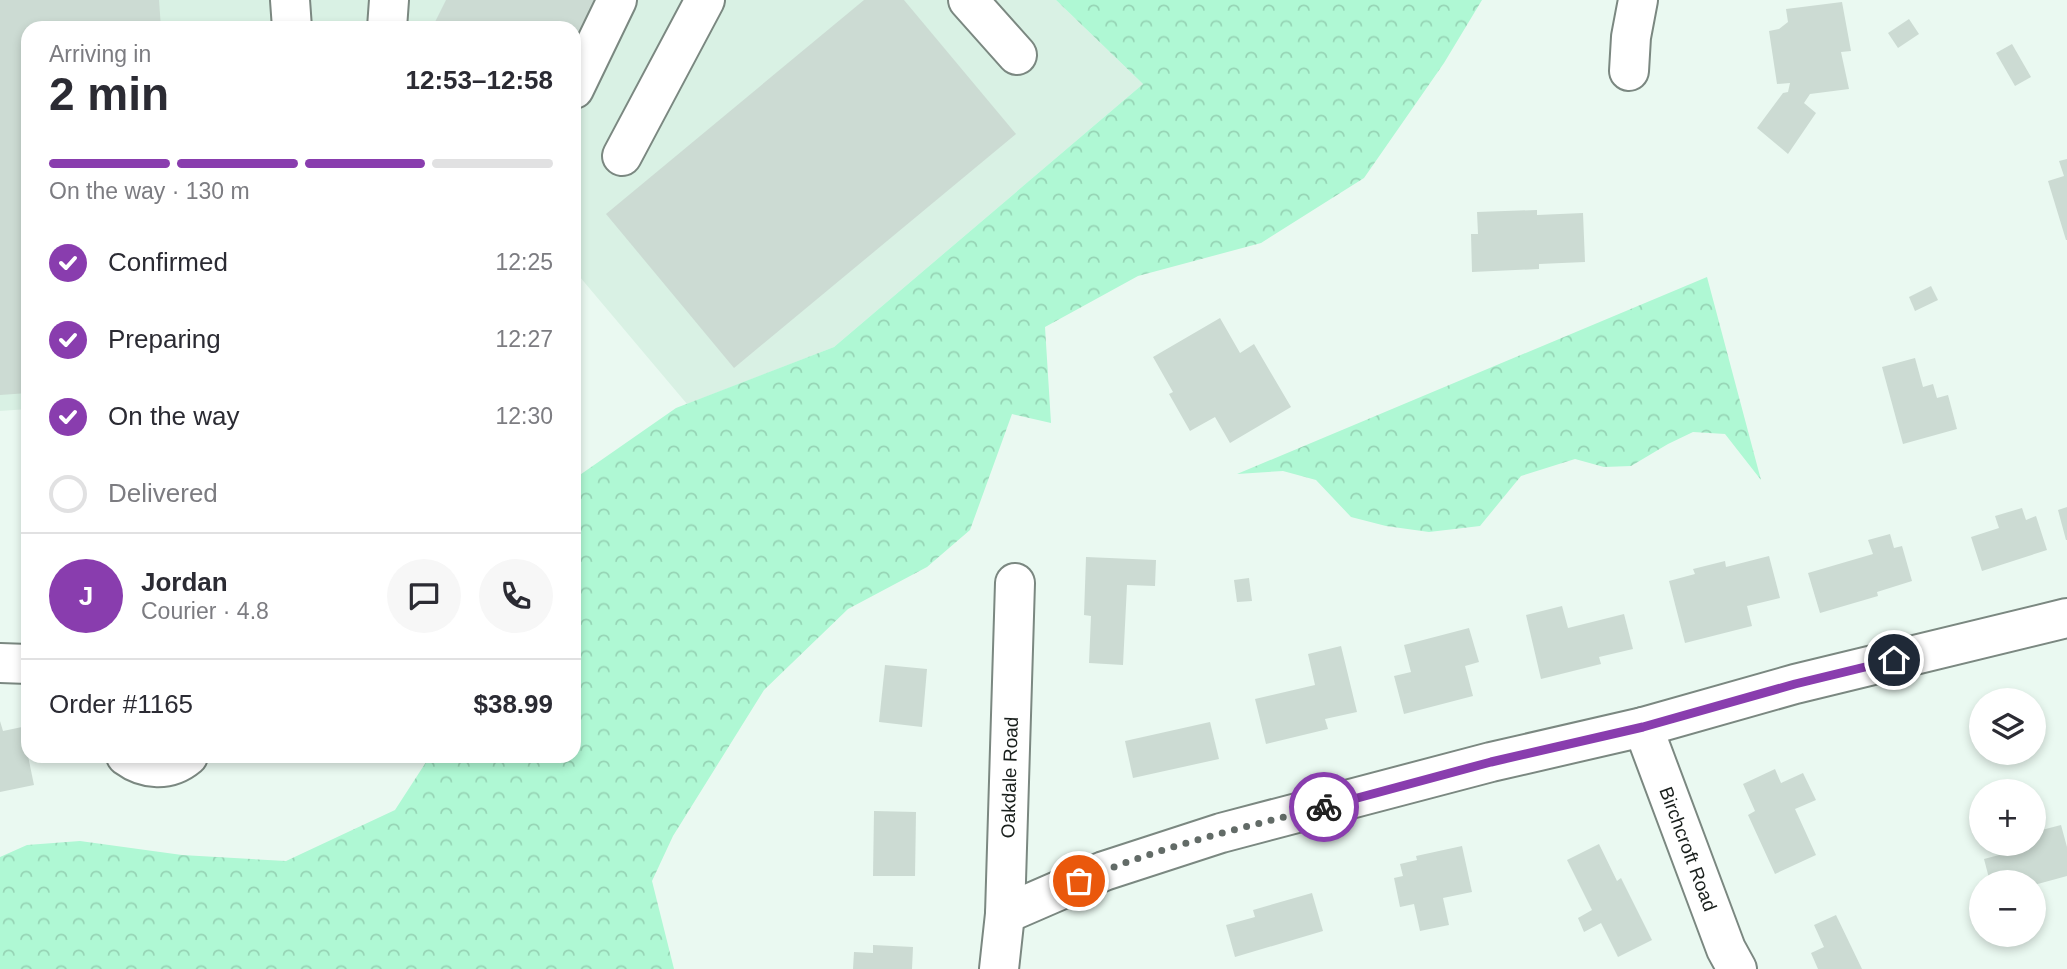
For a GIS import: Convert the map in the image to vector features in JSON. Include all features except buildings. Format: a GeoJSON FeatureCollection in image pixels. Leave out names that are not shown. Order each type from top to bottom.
{"type":"FeatureCollection","features":[{"type":"Feature","properties":{"kind":"street"},"geometry":{"type":"LineString","coordinates":[[290,0],[292,21]]}},
{"type":"Feature","properties":{"kind":"street"},"geometry":{"type":"LineString","coordinates":[[388,21],[389,0]]}},
{"type":"Feature","properties":{"kind":"street"},"geometry":{"type":"LineString","coordinates":[[581,75],[617,0]]}},
{"type":"Feature","properties":{"kind":"street"},"geometry":{"type":"LineString","coordinates":[[622,156],[705,0]]}},
{"type":"Feature","properties":{"kind":"street"},"geometry":{"type":"LineString","coordinates":[[968,0],[1017,55]]}},
{"type":"Feature","properties":{"kind":"street"},"geometry":{"type":"LineString","coordinates":[[1629,71],[1631,37],[1638,0]]}},
{"type":"Feature","properties":{"kind":"street","name":"Oakdale Road"},"geometry":{"type":"LineString","coordinates":[[999,969],[1005,914],[1015,583]]}},
{"type":"Feature","properties":{"kind":"street"},"geometry":{"type":"LineString","coordinates":[[1005,914],[1104,871],[1208,836],[1491,762],[1643,727],[1795,684],[2067,618]]}},
{"type":"Feature","properties":{"kind":"street"},"geometry":{"type":"LineString","coordinates":[[0,663],[21,664]]}},
{"type":"Feature","properties":{"kind":"street","name":"Birchcroft Road"},"geometry":{"type":"LineString","coordinates":[[1643,727],[1726,949],[1737,969]]}},
{"type":"Feature","properties":{"kind":"street"},"geometry":{"type":"LineString","coordinates":[[135,763],[152,768],[175,763]]}},
{"type":"Feature","properties":{"kind":"shaded area"},"geometry":{"type":"Polygon","coordinates":[[[0,0],[1056,0],[1143,84],[834,347],[687,404],[581,278],[581,21],[21,21],[21,410],[0,411],[0,0]]]}},
{"type":"Feature","properties":{"kind":"green space"},"geometry":{"type":"Polygon","coordinates":[[[1056,0],[1482,0],[1444,63],[1364,178],[1261,243],[1138,276],[1045,327],[1051,423],[1012,414],[970,530],[927,567],[848,609],[764,690],[673,836],[652,881],[674,969],[0,969],[0,857],[27,845],[80,841],[182,855],[286,861],[395,810],[425,763],[581,763],[581,474],[676,408],[834,347],[1143,84],[1056,0]]]}},
{"type":"Feature","properties":{"kind":"green space"},"geometry":{"type":"Polygon","coordinates":[[[1707,277],[1761,480],[1725,434],[1693,432],[1631,466],[1604,467],[1575,459],[1521,476],[1480,526],[1429,532],[1386,526],[1351,517],[1316,480],[1283,471],[1237,474],[1707,277]]]}},
{"type":"Feature","properties":{"kind":"way so far"},"geometry":{"type":"LineString","coordinates":[[1079,881],[1145,856],[1221,833],[1324,807]]}},
{"type":"Feature","properties":{"kind":"route"},"geometry":{"type":"LineString","coordinates":[[1324,807],[1491,762],[1643,727],[1795,684],[1894,660]]}}]}
